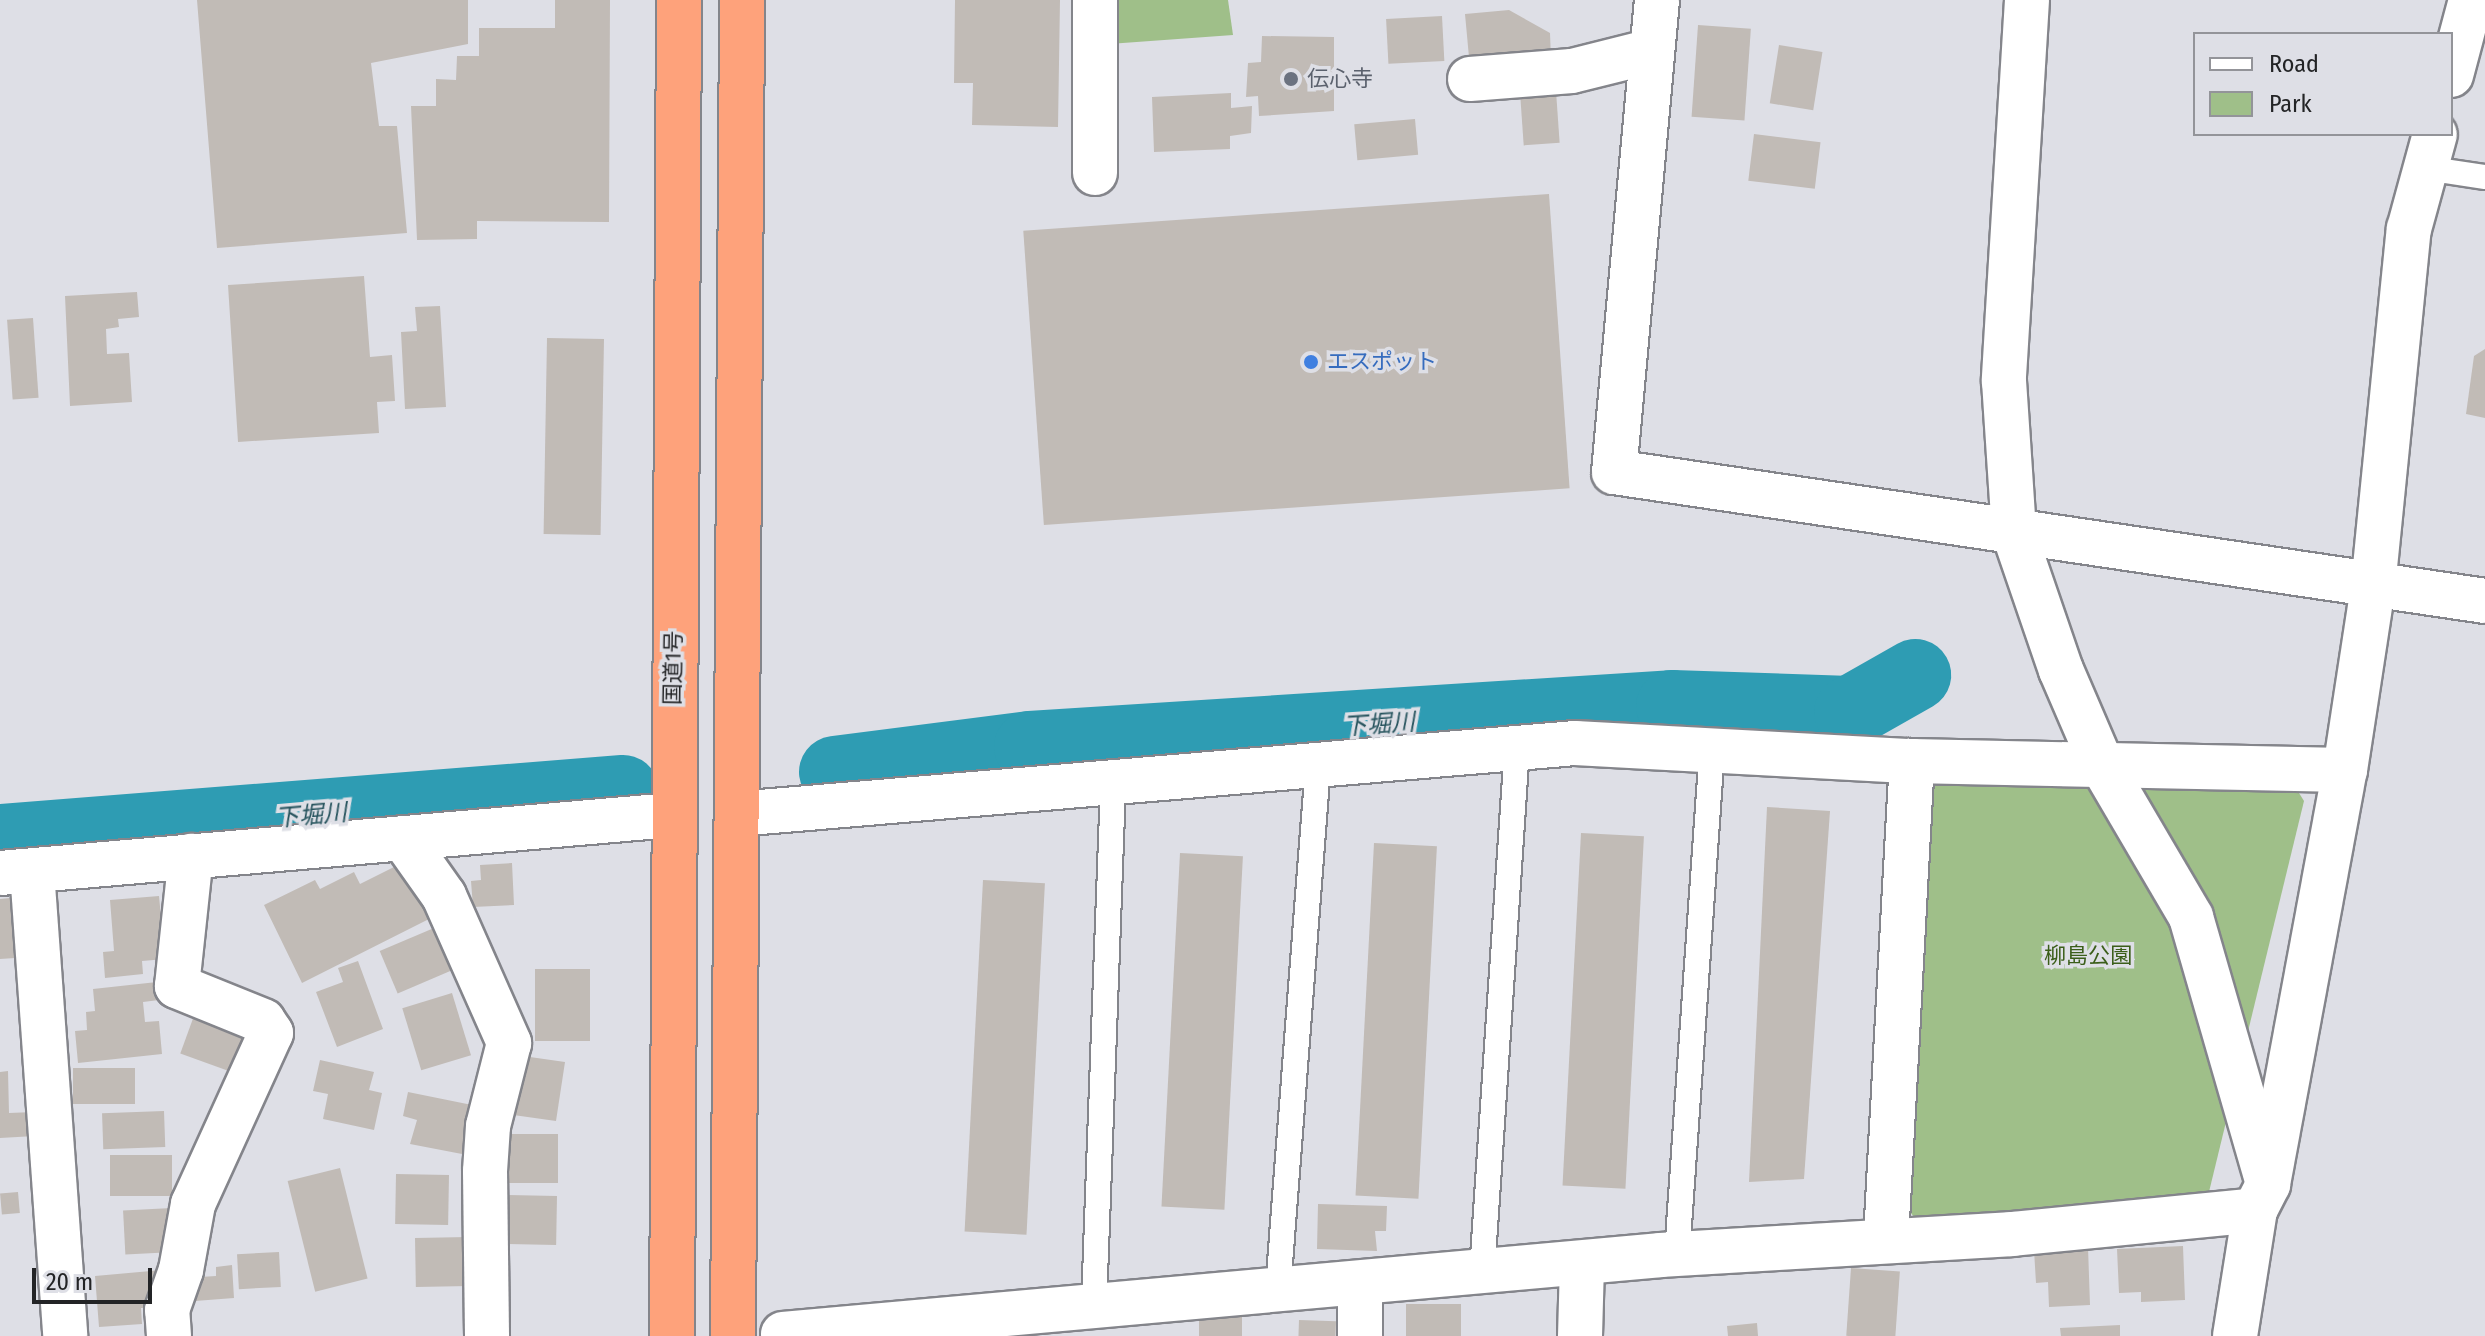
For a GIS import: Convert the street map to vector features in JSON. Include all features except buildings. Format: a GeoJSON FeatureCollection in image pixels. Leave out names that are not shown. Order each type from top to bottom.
{"type":"FeatureCollection","features":[{"type":"Feature","properties":{"kind":"highway","name":"国道1号"},"geometry":{"type":"LineString","coordinates":[[672,1336],[671,815],[679,0]]}},
{"type":"Feature","properties":{"kind":"highway"},"geometry":{"type":"LineString","coordinates":[[733,1336],[742,0]]}},
{"type":"Feature","properties":{"kind":"street"},"geometry":{"type":"LineString","coordinates":[[1095,0],[1095,173]]}},
{"type":"Feature","properties":{"kind":"street"},"geometry":{"type":"LineString","coordinates":[[1657,0],[1614,472],[2373,587],[2485,601]]}},
{"type":"Feature","properties":{"kind":"street"},"geometry":{"type":"LineString","coordinates":[[2027,0],[2004,381],[2014,533],[2061,670],[2102,765],[2191,917],[2261,1197]]}},
{"type":"Feature","properties":{"kind":"street"},"geometry":{"type":"LineString","coordinates":[[2453,68],[2471,0]]}},
{"type":"Feature","properties":{"kind":"street"},"geometry":{"type":"LineString","coordinates":[[1470,79],[1572,71],[1652,51]]}},
{"type":"Feature","properties":{"kind":"street"},"geometry":{"type":"LineString","coordinates":[[2235,1336],[2345,770],[2373,587],[2409,229],[2430,151]]}},
{"type":"Feature","properties":{"kind":"street"},"geometry":{"type":"LineString","coordinates":[[737,814],[1113,785],[1575,743],[1912,761],[2345,770]]}},
{"type":"Feature","properties":{"kind":"street"},"geometry":{"type":"LineString","coordinates":[[1886,1239],[1912,761]]}},
{"type":"Feature","properties":{"kind":"street"},"geometry":{"type":"LineString","coordinates":[[65,1336],[16,872],[671,815]]}},
{"type":"Feature","properties":{"kind":"street"},"geometry":{"type":"LineString","coordinates":[[403,838],[444,896],[509,1043],[488,1126],[485,1171],[487,1336]]}},
{"type":"Feature","properties":{"kind":"street"},"geometry":{"type":"LineString","coordinates":[[169,1336],[167,1310],[181,1270],[193,1204],[271,1033],[263,1021],[177,986],[191,856]]}},
{"type":"Feature","properties":{"kind":"street"},"geometry":{"type":"LineString","coordinates":[[783,1334],[1115,1314],[1278,1289],[1677,1254],[1886,1239],[2012,1234],[2261,1197]]}},
{"type":"Feature","properties":{"kind":"street"},"geometry":{"type":"LineString","coordinates":[[1580,1336],[1582,1264]]}},
{"type":"Feature","properties":{"kind":"street"},"geometry":{"type":"LineString","coordinates":[[1360,1283],[1360,1336]]}},
{"type":"Feature","properties":{"kind":"lane"},"geometry":{"type":"LineString","coordinates":[[2430,151],[2485,177]]}},
{"type":"Feature","properties":{"kind":"lane"},"geometry":{"type":"LineString","coordinates":[[1482,1272],[1517,748]]}},
{"type":"Feature","properties":{"kind":"lane"},"geometry":{"type":"LineString","coordinates":[[1677,1254],[1712,750]]}},
{"type":"Feature","properties":{"kind":"lane"},"geometry":{"type":"LineString","coordinates":[[1278,1289],[1318,766]]}},
{"type":"Feature","properties":{"kind":"lane"},"geometry":{"type":"LineString","coordinates":[[1113,785],[1115,1314]]}},
{"type":"Feature","properties":{"kind":"green space"},"geometry":{"type":"Polygon","coordinates":[[[1108,0],[1228,0],[1233,35],[1109,44],[1108,0]]]}},
{"type":"Feature","properties":{"kind":"green space","name":"柳島公園"},"geometry":{"type":"Polygon","coordinates":[[[1937,779],[2294,785],[2304,801],[2208,1196],[1916,1219],[1902,1203],[1922,794],[1937,779]]]}},
{"type":"Feature","properties":{"kind":"waterway","name":"下堀川"},"geometry":{"type":"LineString","coordinates":[[835,772],[1030,747],[1672,706],[1850,712],[1915,675]]}},
{"type":"Feature","properties":{"kind":"waterway","name":"下堀川"},"geometry":{"type":"LineString","coordinates":[[0,840],[623,791]]}},
{"type":"Feature","properties":{"kind":"place","name":"伝心寺"},"geometry":{"type":"Point","coordinates":[1291,79]}},
{"type":"Feature","properties":{"kind":"place","name":"エスポット"},"geometry":{"type":"Point","coordinates":[1311,362]}}]}
